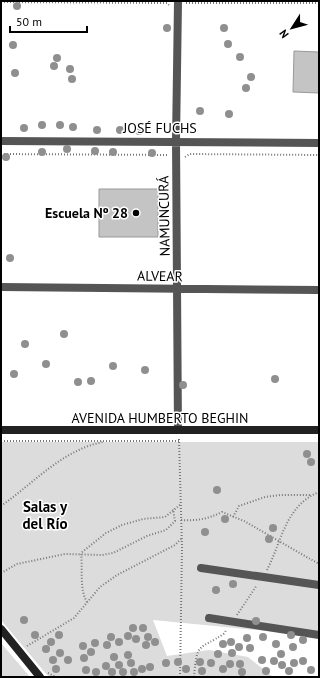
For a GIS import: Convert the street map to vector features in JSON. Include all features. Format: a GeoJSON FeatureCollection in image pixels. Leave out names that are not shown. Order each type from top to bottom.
{"type":"FeatureCollection","features":[{"type":"Feature","properties":{"kind":"street","name":"NAMUNCURÁ"},"geometry":{"type":"LineString","coordinates":[[178,430],[176,141],[180,4]]}},
{"type":"Feature","properties":{"kind":"street","name":"JOSÉ FUCHS"},"geometry":{"type":"LineString","coordinates":[[1,141],[319,143]]}},
{"type":"Feature","properties":{"kind":"street","name":"ALVEAR"},"geometry":{"type":"LineString","coordinates":[[1,287],[319,290]]}},
{"type":"Feature","properties":{"kind":"street","name":"AVENIDA HUMBERTO BEGHIN"},"geometry":{"type":"LineString","coordinates":[[1,430],[319,430]]}},
{"type":"Feature","properties":{"kind":"street"},"geometry":{"type":"LineString","coordinates":[[201,568],[319,585]]}},
{"type":"Feature","properties":{"kind":"street"},"geometry":{"type":"LineString","coordinates":[[209,618],[319,635]]}},
{"type":"Feature","properties":{"kind":"street"},"geometry":{"type":"LineString","coordinates":[[1,629],[40,677]]}},
{"type":"Feature","properties":{"kind":"path"},"geometry":{"type":"LineString","coordinates":[[1,2],[167,3]]}},
{"type":"Feature","properties":{"kind":"path"},"geometry":{"type":"LineString","coordinates":[[180,4],[319,3]]}},
{"type":"Feature","properties":{"kind":"path"},"geometry":{"type":"LineString","coordinates":[[1,154],[170,155]]}},
{"type":"Feature","properties":{"kind":"path"},"geometry":{"type":"LineString","coordinates":[[184,158],[190,154],[319,155]]}},
{"type":"Feature","properties":{"kind":"path"},"geometry":{"type":"LineString","coordinates":[[178,430],[181,504],[180,677]]}},
{"type":"Feature","properties":{"kind":"path"},"geometry":{"type":"LineString","coordinates":[[1,506],[23,491],[40,474],[80,448],[122,437]]}},
{"type":"Feature","properties":{"kind":"path"},"geometry":{"type":"LineString","coordinates":[[1,441],[179,441]]}},
{"type":"Feature","properties":{"kind":"path"},"geometry":{"type":"LineString","coordinates":[[233,517],[239,506],[265,497],[286,494],[312,495]]}},
{"type":"Feature","properties":{"kind":"path"},"geometry":{"type":"LineString","coordinates":[[81,553],[106,532],[122,525],[143,519],[165,517],[181,504]]}},
{"type":"Feature","properties":{"kind":"path"},"geometry":{"type":"LineString","coordinates":[[1,573],[18,564],[65,554],[81,553],[102,555],[113,553],[147,536],[166,530],[175,521],[173,509]]}},
{"type":"Feature","properties":{"kind":"path"},"geometry":{"type":"LineString","coordinates":[[181,520],[209,518],[222,512],[244,521],[319,564]]}},
{"type":"Feature","properties":{"kind":"path"},"geometry":{"type":"LineString","coordinates":[[19,652],[74,618],[100,587],[117,575],[175,545],[181,538]]}},
{"type":"Feature","properties":{"kind":"path"},"geometry":{"type":"LineString","coordinates":[[81,553],[83,595],[87,602]]}},
{"type":"Feature","properties":{"kind":"shaded area"},"geometry":{"type":"Polygon","coordinates":[[[1,442],[319,442],[319,636],[153,620],[167,656],[209,650],[248,657],[273,677],[51,677],[47,675],[1,620],[1,442]]]}},
{"type":"Feature","properties":{"kind":"shaded area"},"geometry":{"type":"Polygon","coordinates":[[[1,643],[30,677],[1,677],[1,643]]]}},
{"type":"Feature","properties":{"kind":"building"},"geometry":{"type":"Polygon","coordinates":[[[294,51],[319,52],[319,93],[293,92],[294,51]]]}},
{"type":"Feature","properties":{"kind":"building"},"geometry":{"type":"Polygon","coordinates":[[[99,189],[158,189],[158,237],[99,237],[99,189]]]}},
{"type":"Feature","properties":{"kind":"place","name":"Escuela Nº 28"},"geometry":{"type":"Point","coordinates":[136,213]}},
{"type":"Feature","properties":{"kind":"district","name":"Salas y del Río"},"geometry":{"type":"Point","coordinates":[45,514]}}]}
